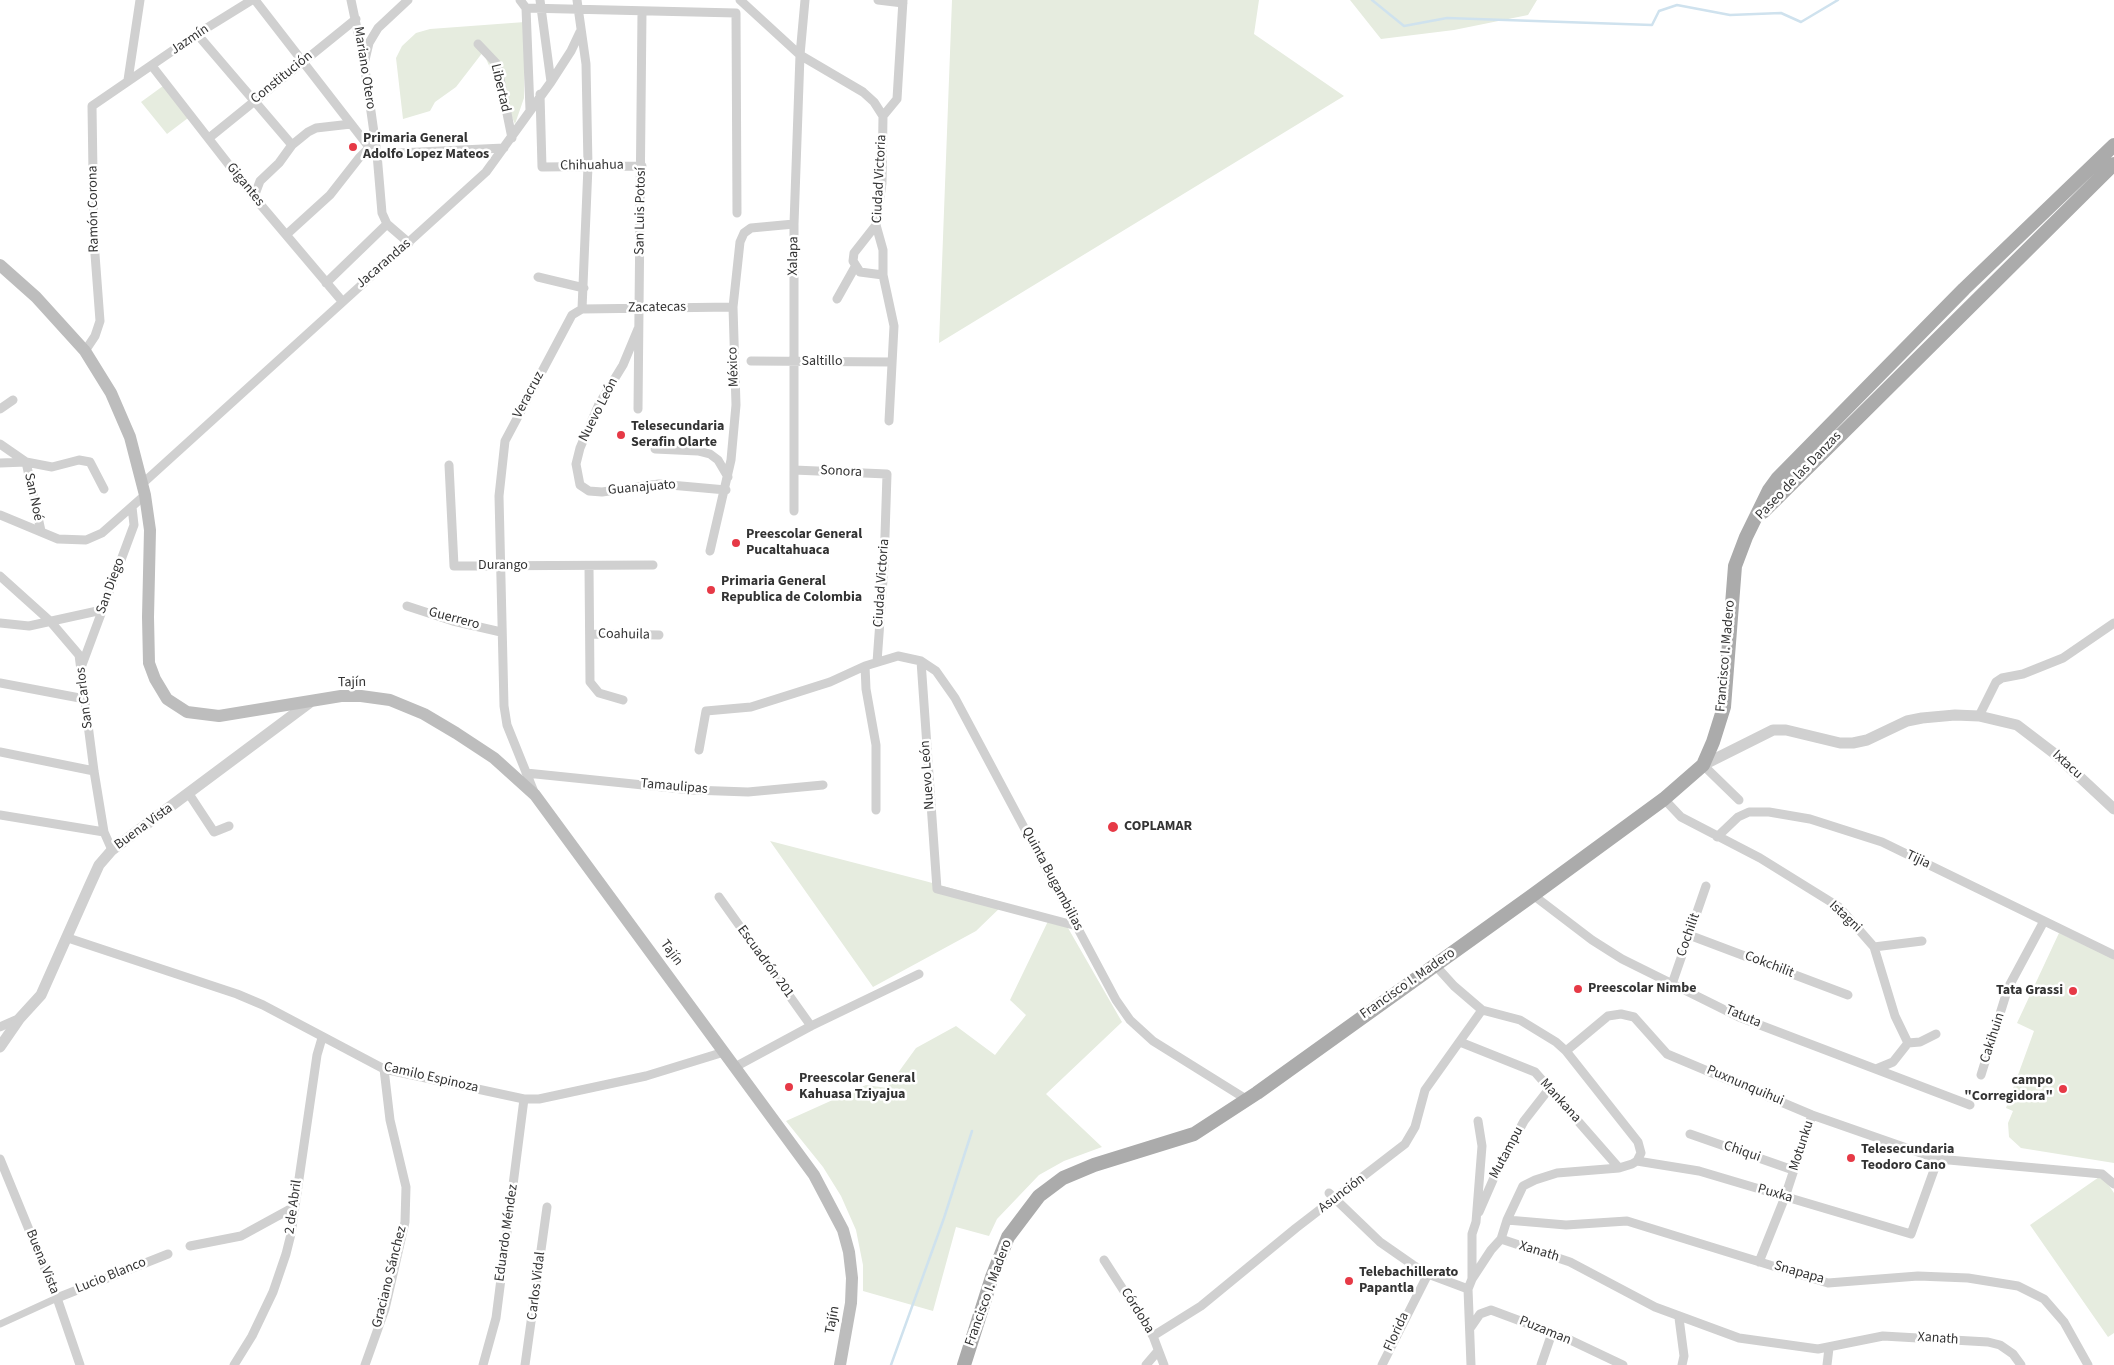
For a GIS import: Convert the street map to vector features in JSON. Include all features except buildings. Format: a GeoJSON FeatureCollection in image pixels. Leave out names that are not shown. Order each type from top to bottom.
{"type":"FeatureCollection","features":[{"type":"Feature","properties":{"kind":"main road","name":"Paseo de las Danzas"},"geometry":{"type":"LineString","coordinates":[[1753,524],[1763,500],[1776,479],[1964,289],[2114,145]]}},
{"type":"Feature","properties":{"kind":"main road","name":"Paseo de las Danzas"},"geometry":{"type":"LineString","coordinates":[[1753,524],[1794,480],[2114,164]]}},
{"type":"Feature","properties":{"kind":"main road","name":"Tajín"},"geometry":{"type":"LineString","coordinates":[[0,264],[36,297],[85,351],[111,393],[126,428],[144,490],[151,555],[148,617],[149,663],[155,679],[167,699],[187,712],[209,716],[238,714],[341,696],[362,696],[390,700],[424,714],[494,758],[535,795],[814,1175],[843,1230],[849,1252],[852,1278],[851,1303],[840,1365]]}},
{"type":"Feature","properties":{"kind":"main road"},"geometry":{"type":"LineString","coordinates":[[1964,289],[1975,300]]}},
{"type":"Feature","properties":{"kind":"main road","name":"Francisco I. Madero"},"geometry":{"type":"LineString","coordinates":[[964,1365],[992,1277],[1008,1237],[1039,1196],[1063,1178],[1094,1165],[1194,1134],[1534,895],[1664,799],[1703,766],[1714,742],[1724,707],[1735,566],[1753,524]]}},
{"type":"Feature","properties":{"kind":"street"},"geometry":{"type":"LineString","coordinates":[[128,80],[140,0]]}},
{"type":"Feature","properties":{"kind":"street"},"geometry":{"type":"LineString","coordinates":[[254,0],[350,124],[372,145],[330,195],[286,235]]}},
{"type":"Feature","properties":{"kind":"street","name":"Jazmín"},"geometry":{"type":"LineString","coordinates":[[128,80],[152,66],[197,34],[254,0]]}},
{"type":"Feature","properties":{"kind":"street","name":"Mariano Otero"},"geometry":{"type":"LineString","coordinates":[[351,0],[364,62],[372,145],[377,154],[382,213],[388,224]]}},
{"type":"Feature","properties":{"kind":"street"},"geometry":{"type":"LineString","coordinates":[[364,62],[369,43],[378,28],[408,0]]}},
{"type":"Feature","properties":{"kind":"street"},"geometry":{"type":"LineString","coordinates":[[520,0],[526,8],[530,110]]}},
{"type":"Feature","properties":{"kind":"street"},"geometry":{"type":"LineString","coordinates":[[740,0],[800,55],[863,92],[874,102],[883,116]]}},
{"type":"Feature","properties":{"kind":"street","name":"Xalapa"},"geometry":{"type":"LineString","coordinates":[[794,511],[792,362],[794,224],[800,55],[805,0]]}},
{"type":"Feature","properties":{"kind":"street"},"geometry":{"type":"LineString","coordinates":[[878,0],[903,1]]}},
{"type":"Feature","properties":{"kind":"street","name":"Ciudad Victoria"},"geometry":{"type":"LineString","coordinates":[[889,420],[894,326],[883,275],[883,250],[876,225],[882,183],[883,116],[897,100],[903,1]]}},
{"type":"Feature","properties":{"kind":"street"},"geometry":{"type":"LineString","coordinates":[[526,8],[541,4],[578,5],[642,12],[736,13],[738,213]]}},
{"type":"Feature","properties":{"kind":"street"},"geometry":{"type":"LineString","coordinates":[[541,4],[551,82]]}},
{"type":"Feature","properties":{"kind":"street"},"geometry":{"type":"LineString","coordinates":[[578,5],[580,32],[586,64],[588,166],[582,309]]}},
{"type":"Feature","properties":{"kind":"street","name":"San Luis Potosí"},"geometry":{"type":"LineString","coordinates":[[638,409],[642,166],[642,12]]}},
{"type":"Feature","properties":{"kind":"street","name":"Constitución"},"geometry":{"type":"LineString","coordinates":[[209,138],[356,19]]}},
{"type":"Feature","properties":{"kind":"street","name":"Jacarandas"},"geometry":{"type":"LineString","coordinates":[[0,515],[58,539],[86,540],[102,533],[132,507],[144,490],[342,301],[486,172],[512,138],[540,94],[551,82],[571,51],[580,32]]}},
{"type":"Feature","properties":{"kind":"street"},"geometry":{"type":"LineString","coordinates":[[197,34],[292,145]]}},
{"type":"Feature","properties":{"kind":"street","name":"Libertad"},"geometry":{"type":"LineString","coordinates":[[478,44],[497,64],[512,138]]}},
{"type":"Feature","properties":{"kind":"street","name":"Gigantes"},"geometry":{"type":"LineString","coordinates":[[152,66],[254,197],[342,301]]}},
{"type":"Feature","properties":{"kind":"street","name":"Ramón Corona"},"geometry":{"type":"LineString","coordinates":[[85,351],[95,336],[100,322],[94,241],[92,106],[128,80]]}},
{"type":"Feature","properties":{"kind":"street","name":"Chihuahua"},"geometry":{"type":"LineString","coordinates":[[540,94],[542,167],[642,166]]}},
{"type":"Feature","properties":{"kind":"street"},"geometry":{"type":"LineString","coordinates":[[254,197],[260,181],[292,145],[308,132],[316,128],[350,124]]}},
{"type":"Feature","properties":{"kind":"street"},"geometry":{"type":"LineString","coordinates":[[377,154],[504,148]]}},
{"type":"Feature","properties":{"kind":"street"},"geometry":{"type":"LineString","coordinates":[[326,283],[388,224],[409,242]]}},
{"type":"Feature","properties":{"kind":"street","name":"México"},"geometry":{"type":"LineString","coordinates":[[710,551],[726,490],[736,405],[733,306],[740,242],[744,234],[751,228],[794,224]]}},
{"type":"Feature","properties":{"kind":"street"},"geometry":{"type":"LineString","coordinates":[[837,299],[855,267],[854,253],[876,225]]}},
{"type":"Feature","properties":{"kind":"street"},"geometry":{"type":"LineString","coordinates":[[855,267],[860,272],[883,275]]}},
{"type":"Feature","properties":{"kind":"street"},"geometry":{"type":"LineString","coordinates":[[538,277],[584,288]]}},
{"type":"Feature","properties":{"kind":"street","name":"Zacatecas"},"geometry":{"type":"LineString","coordinates":[[582,309],[733,306]]}},
{"type":"Feature","properties":{"kind":"street","name":"Veracruz"},"geometry":{"type":"LineString","coordinates":[[535,795],[507,724],[504,706],[499,496],[505,441],[572,315],[582,309]]}},
{"type":"Feature","properties":{"kind":"street","name":"Nuevo León"},"geometry":{"type":"LineString","coordinates":[[589,491],[580,485],[577,478],[576,464],[580,448],[599,404],[623,365],[639,327]]}},
{"type":"Feature","properties":{"kind":"street","name":"Saltillo"},"geometry":{"type":"LineString","coordinates":[[752,361],[892,362]]}},
{"type":"Feature","properties":{"kind":"street"},"geometry":{"type":"LineString","coordinates":[[0,409],[13,400]]}},
{"type":"Feature","properties":{"kind":"street"},"geometry":{"type":"LineString","coordinates":[[0,444],[26,462]]}},
{"type":"Feature","properties":{"kind":"street"},"geometry":{"type":"LineString","coordinates":[[655,449],[698,451],[710,454],[718,460],[728,477]]}},
{"type":"Feature","properties":{"kind":"street"},"geometry":{"type":"LineString","coordinates":[[0,464],[26,462],[52,467],[79,460],[90,462],[104,489]]}},
{"type":"Feature","properties":{"kind":"street","name":"San Noé"},"geometry":{"type":"LineString","coordinates":[[26,462],[41,531]]}},
{"type":"Feature","properties":{"kind":"street","name":"Durango"},"geometry":{"type":"LineString","coordinates":[[449,466],[454,566],[653,565]]}},
{"type":"Feature","properties":{"kind":"street","name":"Sonora"},"geometry":{"type":"LineString","coordinates":[[794,470],[887,474]]}},
{"type":"Feature","properties":{"kind":"street","name":"Ciudad Victoria"},"geometry":{"type":"LineString","coordinates":[[877,662],[884,566],[887,474]]}},
{"type":"Feature","properties":{"kind":"street","name":"Guanajuato"},"geometry":{"type":"LineString","coordinates":[[589,491],[610,491],[659,484],[726,490]]}},
{"type":"Feature","properties":{"kind":"street","name":"San Diego"},"geometry":{"type":"LineString","coordinates":[[82,665],[134,525],[132,507]]}},
{"type":"Feature","properties":{"kind":"street"},"geometry":{"type":"LineString","coordinates":[[589,566],[590,682],[599,693],[623,700]]}},
{"type":"Feature","properties":{"kind":"street","name":"San Carlos"},"geometry":{"type":"LineString","coordinates":[[0,576],[50,621],[72,645],[82,665],[94,771],[104,832],[112,850]]}},
{"type":"Feature","properties":{"kind":"street","name":"Guerrero"},"geometry":{"type":"LineString","coordinates":[[407,606],[453,621],[501,632]]}},
{"type":"Feature","properties":{"kind":"street"},"geometry":{"type":"LineString","coordinates":[[0,623],[29,626],[102,610]]}},
{"type":"Feature","properties":{"kind":"street"},"geometry":{"type":"LineString","coordinates":[[1739,800],[1703,766],[1773,730],[1786,730],[1840,743],[1853,743],[1867,740],[1907,721],[1955,715],[1979,716],[1996,682],[2002,678],[2023,674],[2063,658],[2114,623]]}},
{"type":"Feature","properties":{"kind":"street","name":"Coahuila"},"geometry":{"type":"LineString","coordinates":[[590,634],[659,635]]}},
{"type":"Feature","properties":{"kind":"street","name":"Quinta Bugambilias"},"geometry":{"type":"LineString","coordinates":[[877,662],[898,656],[921,661],[936,671],[955,698],[1077,926],[1130,1020],[1153,1041],[1246,1099]]}},
{"type":"Feature","properties":{"kind":"street","name":"Nuevo León"},"geometry":{"type":"LineString","coordinates":[[921,661],[937,889],[1077,926]]}},
{"type":"Feature","properties":{"kind":"street"},"geometry":{"type":"LineString","coordinates":[[699,750],[706,711],[750,707],[830,682],[877,662]]}},
{"type":"Feature","properties":{"kind":"street"},"geometry":{"type":"LineString","coordinates":[[865,666],[866,689],[876,745],[876,810]]}},
{"type":"Feature","properties":{"kind":"street"},"geometry":{"type":"LineString","coordinates":[[0,683],[86,699]]}},
{"type":"Feature","properties":{"kind":"street","name":"Buena Vista"},"geometry":{"type":"LineString","coordinates":[[0,1046],[20,1018],[41,995],[99,865],[112,850],[309,703]]}},
{"type":"Feature","properties":{"kind":"street","name":"Ixtacu"},"geometry":{"type":"LineString","coordinates":[[1979,716],[2017,724],[2055,754],[2114,809]]}},
{"type":"Feature","properties":{"kind":"street"},"geometry":{"type":"LineString","coordinates":[[0,752],[94,771]]}},
{"type":"Feature","properties":{"kind":"street","name":"Tamaulipas"},"geometry":{"type":"LineString","coordinates":[[526,773],[692,790],[748,792],[823,785]]}},
{"type":"Feature","properties":{"kind":"street"},"geometry":{"type":"LineString","coordinates":[[189,794],[214,832],[229,826]]}},
{"type":"Feature","properties":{"kind":"street","name":"Istagni"},"geometry":{"type":"LineString","coordinates":[[1664,799],[1681,817],[1760,858],[1839,907],[1874,947],[1895,1016],[1908,1043]]}},
{"type":"Feature","properties":{"kind":"street","name":"Tijia"},"geometry":{"type":"LineString","coordinates":[[1717,837],[1738,817],[1749,812],[1768,812],[1810,819],[1882,842],[2114,954]]}},
{"type":"Feature","properties":{"kind":"street"},"geometry":{"type":"LineString","coordinates":[[0,815],[104,832]]}},
{"type":"Feature","properties":{"kind":"street","name":"Cochilit"},"geometry":{"type":"LineString","coordinates":[[1672,984],[1706,886]]}},
{"type":"Feature","properties":{"kind":"street","name":"Tatuta"},"geometry":{"type":"LineString","coordinates":[[1534,895],[1592,940],[1622,959],[1738,1017],[1970,1106]]}},
{"type":"Feature","properties":{"kind":"street","name":"Escuadrón 201"},"geometry":{"type":"LineString","coordinates":[[718,897],[811,1026]]}},
{"type":"Feature","properties":{"kind":"street","name":"Cakihuin"},"geometry":{"type":"LineString","coordinates":[[1981,1075],[2008,988],[2044,921]]}},
{"type":"Feature","properties":{"kind":"street","name":"Cokchilit"},"geometry":{"type":"LineString","coordinates":[[1689,935],[1848,995]]}},
{"type":"Feature","properties":{"kind":"street","name":"Camilo Espinoza"},"geometry":{"type":"LineString","coordinates":[[68,938],[237,994],[263,1005],[322,1038],[384,1069],[524,1099],[538,1099],[646,1076],[724,1052]]}},
{"type":"Feature","properties":{"kind":"street"},"geometry":{"type":"LineString","coordinates":[[1874,947],[1922,941]]}},
{"type":"Feature","properties":{"kind":"street"},"geometry":{"type":"LineString","coordinates":[[1435,965],[1454,986],[1482,1010],[1520,1020],[1540,1031],[1566,1051],[1638,1142],[1641,1153],[1638,1161]]}},
{"type":"Feature","properties":{"kind":"street"},"geometry":{"type":"LineString","coordinates":[[735,1067],[811,1026],[919,974]]}},
{"type":"Feature","properties":{"kind":"street","name":"Asunción"},"geometry":{"type":"LineString","coordinates":[[1153,1336],[1202,1306],[1333,1195],[1405,1144],[1415,1127],[1425,1090],[1482,1010]]}},
{"type":"Feature","properties":{"kind":"street","name":"Puxnunquihui"},"geometry":{"type":"LineString","coordinates":[[1566,1051],[1608,1016],[1621,1014],[1634,1017],[1667,1054],[1812,1115],[1942,1160],[2102,1174],[2114,1184]]}},
{"type":"Feature","properties":{"kind":"street"},"geometry":{"type":"LineString","coordinates":[[0,1027],[20,1018]]}},
{"type":"Feature","properties":{"kind":"street"},"geometry":{"type":"LineString","coordinates":[[1876,1069],[1893,1062],[1908,1043],[1920,1042],[1936,1034]]}},
{"type":"Feature","properties":{"kind":"street","name":"2 de Abril"},"geometry":{"type":"LineString","coordinates":[[234,1365],[252,1336],[273,1292],[291,1234],[317,1056],[322,1038]]}},
{"type":"Feature","properties":{"kind":"street","name":"Mankana"},"geometry":{"type":"LineString","coordinates":[[1460,1042],[1535,1072],[1619,1168]]}},
{"type":"Feature","properties":{"kind":"street","name":"Graciano Sánchez"},"geometry":{"type":"LineString","coordinates":[[365,1365],[384,1309],[405,1222],[406,1187],[390,1120],[384,1069]]}},
{"type":"Feature","properties":{"kind":"street","name":"Mutampu"},"geometry":{"type":"LineString","coordinates":[[1472,1279],[1472,1234],[1476,1222],[1503,1159],[1524,1121],[1550,1089]]}},
{"type":"Feature","properties":{"kind":"street","name":"Eduardo Méndez"},"geometry":{"type":"LineString","coordinates":[[483,1365],[496,1318],[524,1099]]}},
{"type":"Feature","properties":{"kind":"street","name":"Motunku"},"geometry":{"type":"LineString","coordinates":[[1759,1262],[1785,1197],[1812,1115]]}},
{"type":"Feature","properties":{"kind":"street","name":"Mutampu"},"geometry":{"type":"LineString","coordinates":[[1476,1222],[1482,1146],[1478,1121]]}},
{"type":"Feature","properties":{"kind":"street","name":"Chiqui"},"geometry":{"type":"LineString","coordinates":[[1690,1134],[1793,1170]]}},
{"type":"Feature","properties":{"kind":"street","name":"Buena Vista"},"geometry":{"type":"LineString","coordinates":[[0,1160],[57,1298],[80,1365]]}},
{"type":"Feature","properties":{"kind":"street","name":"Puxka"},"geometry":{"type":"LineString","coordinates":[[1638,1161],[1699,1171],[1911,1234],[1942,1160]]}},
{"type":"Feature","properties":{"kind":"street","name":"Xanath"},"geometry":{"type":"LineString","coordinates":[[1638,1161],[1619,1168],[1557,1173],[1523,1186],[1507,1220],[1502,1240],[1570,1262],[1679,1318],[1739,1338],[1781,1345],[1829,1348],[1883,1336],[1988,1342],[2000,1345],[2013,1354],[2021,1365]]}},
{"type":"Feature","properties":{"kind":"street"},"geometry":{"type":"LineString","coordinates":[[1333,1195],[1380,1242],[1428,1274],[1468,1289]]}},
{"type":"Feature","properties":{"kind":"street"},"geometry":{"type":"LineString","coordinates":[[190,1246],[241,1236],[294,1207]]}},
{"type":"Feature","properties":{"kind":"street","name":"Carlos Vidal"},"geometry":{"type":"LineString","coordinates":[[525,1365],[547,1207]]}},
{"type":"Feature","properties":{"kind":"street","name":"Snapapa"},"geometry":{"type":"LineString","coordinates":[[1507,1220],[1566,1225],[1627,1221],[1828,1283],[1918,1276],[1968,1278],[2018,1286],[2044,1299],[2064,1322],[2088,1365]]}},
{"type":"Feature","properties":{"kind":"street"},"geometry":{"type":"LineString","coordinates":[[1471,1365],[1468,1289],[1472,1279],[1491,1250],[1502,1240]]}},
{"type":"Feature","properties":{"kind":"street","name":"Lucio Blanco"},"geometry":{"type":"LineString","coordinates":[[0,1324],[57,1298],[168,1254]]}},
{"type":"Feature","properties":{"kind":"street","name":"Córdoba"},"geometry":{"type":"LineString","coordinates":[[1104,1260],[1153,1336],[1164,1365]]}},
{"type":"Feature","properties":{"kind":"street","name":"Florida"},"geometry":{"type":"LineString","coordinates":[[1382,1365],[1428,1274]]}},
{"type":"Feature","properties":{"kind":"street","name":"Puzaman"},"geometry":{"type":"LineString","coordinates":[[1470,1327],[1480,1314],[1491,1310],[1552,1332],[1623,1365]]}},
{"type":"Feature","properties":{"kind":"street"},"geometry":{"type":"LineString","coordinates":[[1679,1318],[1684,1356],[1682,1365]]}},
{"type":"Feature","properties":{"kind":"street"},"geometry":{"type":"LineString","coordinates":[[1541,1365],[1552,1332]]}},
{"type":"Feature","properties":{"kind":"street"},"geometry":{"type":"LineString","coordinates":[[1827,1365],[1829,1348]]}},
{"type":"Feature","properties":{"kind":"street"},"geometry":{"type":"LineString","coordinates":[[1146,1365],[1158,1351]]}},
{"type":"Feature","properties":{"kind":"shaded area"},"geometry":{"type":"Polygon","coordinates":[[[952,0],[1259,0],[1254,34],[1344,96],[939,343],[952,0]]]}},
{"type":"Feature","properties":{"kind":"shaded area"},"geometry":{"type":"Polygon","coordinates":[[[1350,0],[1537,0],[1528,15],[1454,30],[1381,39],[1350,0]]]}},
{"type":"Feature","properties":{"kind":"shaded area"},"geometry":{"type":"Polygon","coordinates":[[[525,22],[524,98],[515,124],[483,52],[456,87],[435,102],[430,111],[403,119],[396,58],[402,46],[416,33],[430,29],[525,22]]]}},
{"type":"Feature","properties":{"kind":"shaded area"},"geometry":{"type":"Polygon","coordinates":[[[163,86],[188,118],[167,134],[141,102],[163,86]]]}},
{"type":"Feature","properties":{"kind":"shaded area"},"geometry":{"type":"Polygon","coordinates":[[[770,841],[1005,903],[976,931],[873,987],[770,841]]]}},
{"type":"Feature","properties":{"kind":"shaded area"},"geometry":{"type":"Polygon","coordinates":[[[1050,917],[1064,921],[1122,1022],[1046,1094],[1102,1147],[1064,1161],[1039,1175],[997,1219],[989,1236],[956,1227],[933,1311],[863,1291],[863,1265],[856,1230],[841,1196],[823,1167],[786,1121],[866,1085],[887,1088],[916,1048],[956,1026],[995,1055],[1026,1015],[1010,1000],[1050,917]]]}},
{"type":"Feature","properties":{"kind":"shaded area"},"geometry":{"type":"Polygon","coordinates":[[[2059,933],[2114,959],[2114,1163],[2021,1148],[2009,1137],[2008,1123],[2013,1111],[2006,1108],[2034,1031],[2017,1023],[2059,933]]]}},
{"type":"Feature","properties":{"kind":"shaded area"},"geometry":{"type":"Polygon","coordinates":[[[2102,1175],[2114,1193],[2114,1333],[2108,1337],[2030,1225],[2102,1175]]]}},
{"type":"Feature","properties":{"kind":"waterway"},"geometry":{"type":"LineString","coordinates":[[1372,0],[1404,26],[1447,18],[1652,25],[1659,11],[1677,5],[1730,15],[1781,13],[1801,22],[1838,0]]}},
{"type":"Feature","properties":{"kind":"waterway"},"geometry":{"type":"LineString","coordinates":[[891,1365],[944,1218],[972,1131]]}},
{"type":"Feature","properties":{"kind":"place","name":"Primaria General Adolfo Lopez Mateos"},"geometry":{"type":"Point","coordinates":[353,147]}},
{"type":"Feature","properties":{"kind":"place","name":"Telesecundaria Serafin Olarte"},"geometry":{"type":"Point","coordinates":[621,435]}},
{"type":"Feature","properties":{"kind":"place","name":"Preescolar General Pucaltahuaca"},"geometry":{"type":"Point","coordinates":[736,543]}},
{"type":"Feature","properties":{"kind":"place","name":"Primaria General Republica de Colombia"},"geometry":{"type":"Point","coordinates":[711,590]}},
{"type":"Feature","properties":{"kind":"place","name":"COPLAMAR"},"geometry":{"type":"Point","coordinates":[1113,827]}},
{"type":"Feature","properties":{"kind":"place","name":"Preescolar Nimbe"},"geometry":{"type":"Point","coordinates":[1578,989]}},
{"type":"Feature","properties":{"kind":"place","name":"Tata Grassi"},"geometry":{"type":"Point","coordinates":[2073,991]}},
{"type":"Feature","properties":{"kind":"place","name":"Preescolar General Kahuasa Tziyajua"},"geometry":{"type":"Point","coordinates":[789,1087]}},
{"type":"Feature","properties":{"kind":"place","name":"campo \"Corregidora\""},"geometry":{"type":"Point","coordinates":[2063,1089]}},
{"type":"Feature","properties":{"kind":"place","name":"Telesecundaria Teodoro Cano"},"geometry":{"type":"Point","coordinates":[1851,1158]}},
{"type":"Feature","properties":{"kind":"place","name":"Telebachillerato Papantla"},"geometry":{"type":"Point","coordinates":[1349,1281]}}]}
